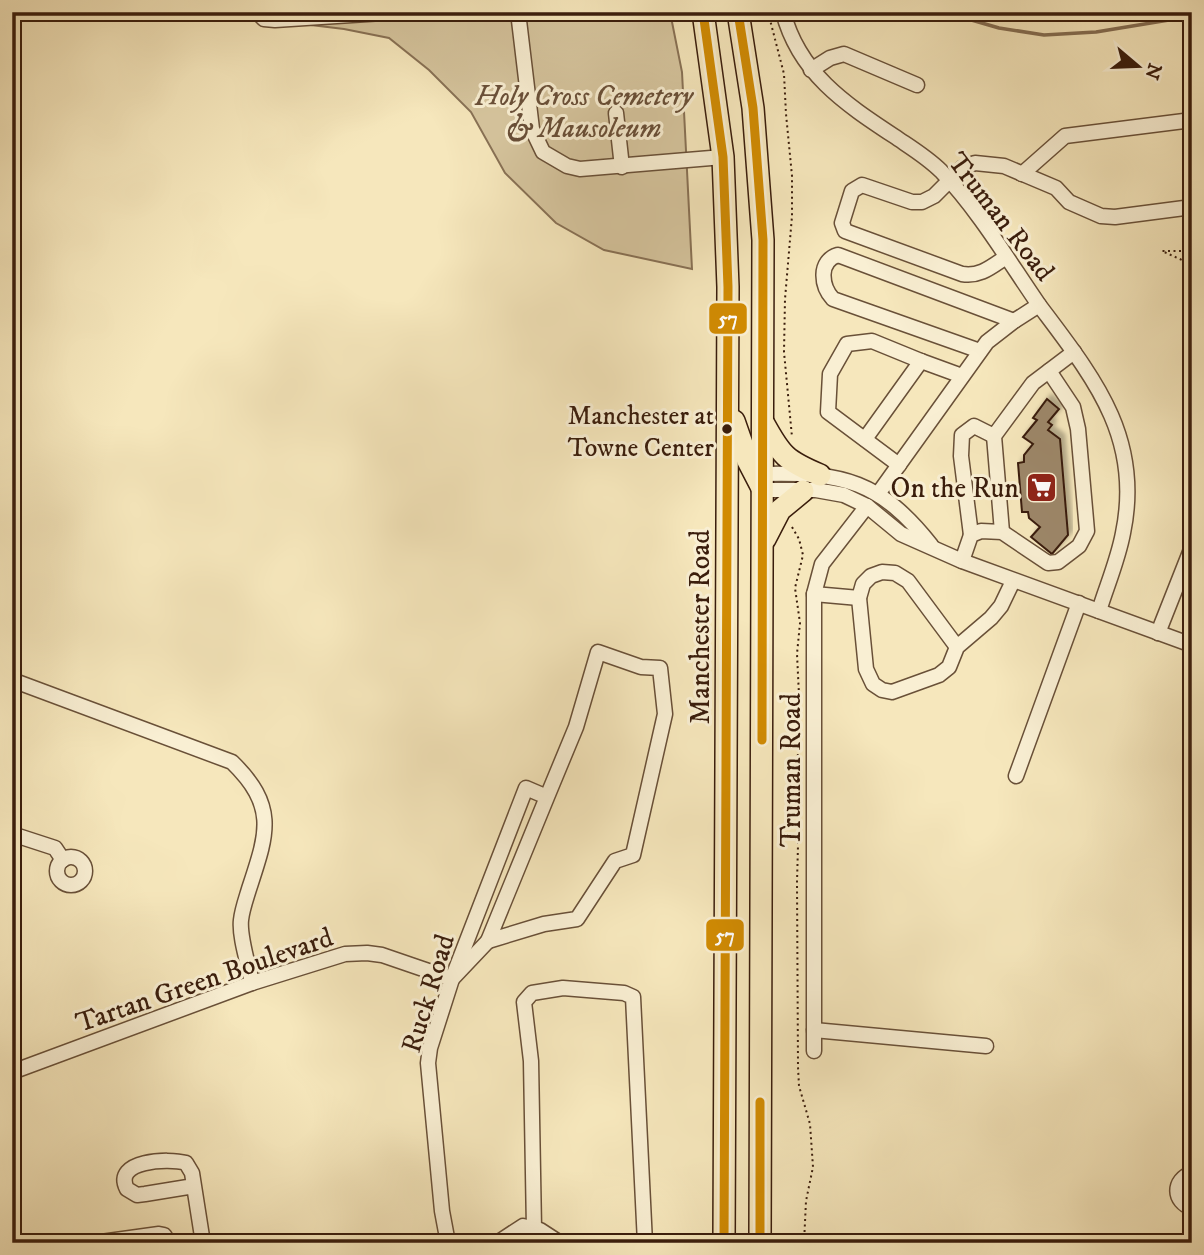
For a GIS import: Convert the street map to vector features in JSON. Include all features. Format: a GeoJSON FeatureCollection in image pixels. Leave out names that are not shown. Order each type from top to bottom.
{"type":"FeatureCollection","features":[{"type":"Feature","properties":{"kind":"highway","name":"Manchester Road"},"geometry":{"type":"LineString","coordinates":[[703,12],[723,158],[729,287],[724,1243]]}},
{"type":"Feature","properties":{"kind":"highway"},"geometry":{"type":"LineString","coordinates":[[738,12],[760,174],[763,240],[760,1243]]}},
{"type":"Feature","properties":{"kind":"highway"},"geometry":{"type":"LineString","coordinates":[[728,402],[740,440],[761,480]]}},
{"type":"Feature","properties":{"kind":"highway"},"geometry":{"type":"LineString","coordinates":[[764,423],[776,446],[787,459],[820,475]]}},
{"type":"Feature","properties":{"kind":"highway"},"geometry":{"type":"LineString","coordinates":[[728,508],[744,484],[761,480]]}},
{"type":"Feature","properties":{"kind":"highway"},"geometry":{"type":"LineString","coordinates":[[763,544],[780,510],[803,491]]}},
{"type":"Feature","properties":{"kind":"street"},"geometry":{"type":"LineString","coordinates":[[257,12],[264,19],[275,20],[398,12]]}},
{"type":"Feature","properties":{"kind":"street"},"geometry":{"type":"LineString","coordinates":[[413,12],[432,12]]}},
{"type":"Feature","properties":{"kind":"street"},"geometry":{"type":"LineString","coordinates":[[518,12],[532,129],[543,152],[567,166],[580,169],[723,158]]}},
{"type":"Feature","properties":{"kind":"street","name":"Truman Road"},"geometry":{"type":"LineString","coordinates":[[783,12],[793,42],[811,70],[842,101],[928,159],[949,180],[1039,305],[998,332],[980,351],[878,494]]}},
{"type":"Feature","properties":{"kind":"street"},"geometry":{"type":"LineString","coordinates":[[811,70],[830,58],[844,54],[917,85]]}},
{"type":"Feature","properties":{"kind":"street"},"geometry":{"type":"LineString","coordinates":[[616,113],[622,167]]}},
{"type":"Feature","properties":{"kind":"street"},"geometry":{"type":"LineString","coordinates":[[1022,174],[1065,136],[1192,120]]}},
{"type":"Feature","properties":{"kind":"street"},"geometry":{"type":"LineString","coordinates":[[1006,257],[972,276],[845,231],[842,223],[852,191],[862,185],[912,202],[922,202],[934,196],[962,168],[975,163],[1004,166],[1056,188],[1069,202],[1101,216],[1115,217],[1192,207]]}},
{"type":"Feature","properties":{"kind":"street"},"geometry":{"type":"LineString","coordinates":[[980,351],[833,299],[827,293],[825,264],[830,257],[838,255],[1014,321]]}},
{"type":"Feature","properties":{"kind":"street"},"geometry":{"type":"LineString","coordinates":[[1039,305],[1091,374],[1113,416],[1126,465],[1127,509],[1124,532],[1099,611]]}},
{"type":"Feature","properties":{"kind":"street"},"geometry":{"type":"LineString","coordinates":[[900,465],[828,412],[831,374],[847,344],[872,341],[962,376]]}},
{"type":"Feature","properties":{"kind":"street"},"geometry":{"type":"LineString","coordinates":[[1002,532],[994,436],[1033,383],[1074,352]]}},
{"type":"Feature","properties":{"kind":"street"},"geometry":{"type":"LineString","coordinates":[[865,439],[921,361]]}},
{"type":"Feature","properties":{"kind":"street"},"geometry":{"type":"LineString","coordinates":[[971,535],[981,531],[1002,532],[1048,563],[1058,562],[1079,547],[1087,531],[1078,429],[1073,407],[1049,371]]}},
{"type":"Feature","properties":{"kind":"street"},"geometry":{"type":"LineString","coordinates":[[962,561],[971,535],[961,456],[962,435],[974,426],[994,436]]}},
{"type":"Feature","properties":{"kind":"street"},"geometry":{"type":"LineString","coordinates":[[761,480],[820,475],[848,480],[878,494],[911,520],[932,546]]}},
{"type":"Feature","properties":{"kind":"street"},"geometry":{"type":"LineString","coordinates":[[761,480],[803,491],[830,492],[856,500],[901,534],[962,561],[1192,645]]}},
{"type":"Feature","properties":{"kind":"street","name":"Truman Road"},"geometry":{"type":"LineString","coordinates":[[814,1051],[814,594],[822,564],[867,506]]}},
{"type":"Feature","properties":{"kind":"street"},"geometry":{"type":"LineString","coordinates":[[1158,633],[1192,547]]}},
{"type":"Feature","properties":{"kind":"street"},"geometry":{"type":"LineString","coordinates":[[957,647],[908,581],[895,573],[882,572],[871,576],[863,584],[859,598],[866,669],[873,684],[882,691],[892,692],[939,675],[948,667],[957,647],[992,618],[1013,581]]}},
{"type":"Feature","properties":{"kind":"street"},"geometry":{"type":"LineString","coordinates":[[814,594],[859,598]]}},
{"type":"Feature","properties":{"kind":"street"},"geometry":{"type":"LineString","coordinates":[[1016,776],[1079,603]]}},
{"type":"Feature","properties":{"kind":"street"},"geometry":{"type":"LineString","coordinates":[[452,979],[488,942],[576,727],[598,652],[641,667],[660,668],[665,715],[633,855],[615,861],[577,919],[544,924],[488,942]]}},
{"type":"Feature","properties":{"kind":"street"},"geometry":{"type":"LineString","coordinates":[[12,680],[232,762],[247,776],[265,814],[261,857],[240,921],[252,983]]}},
{"type":"Feature","properties":{"kind":"street","name":"Ruck Road"},"geometry":{"type":"LineString","coordinates":[[448,1243],[442,1211],[428,1063],[430,1048],[452,979],[526,789],[547,797]]}},
{"type":"Feature","properties":{"kind":"street"},"geometry":{"type":"LineString","coordinates":[[12,834],[55,848],[63,860]]}},
{"type":"Feature","properties":{"kind":"street","name":"Tartan Green Boulevard"},"geometry":{"type":"LineString","coordinates":[[12,1072],[252,983],[345,954],[382,955],[452,979]]}},
{"type":"Feature","properties":{"kind":"street"},"geometry":{"type":"LineString","coordinates":[[534,1228],[531,1061],[524,1002],[533,993],[563,988],[624,993],[633,997],[645,1243]]}},
{"type":"Feature","properties":{"kind":"street"},"geometry":{"type":"LineString","coordinates":[[814,1030],[986,1046]]}},
{"type":"Feature","properties":{"kind":"street"},"geometry":{"type":"LineString","coordinates":[[194,1186],[136,1195],[127,1189],[124,1177],[126,1171],[133,1166],[180,1161],[190,1167],[194,1186],[203,1243]]}},
{"type":"Feature","properties":{"kind":"street"},"geometry":{"type":"LineString","coordinates":[[1192,1173],[1179,1182],[1177,1193],[1183,1204],[1192,1208]]}},
{"type":"Feature","properties":{"kind":"street"},"geometry":{"type":"LineString","coordinates":[[497,1243],[523,1226],[534,1228],[560,1243]]}},
{"type":"Feature","properties":{"kind":"street"},"geometry":{"type":"LineString","coordinates":[[94,1243],[159,1234],[169,1243]]}},
{"type":"Feature","properties":{"kind":"path"},"geometry":{"type":"LineString","coordinates":[[768,12],[780,50],[784,74],[792,176],[784,352],[791,442]]}},
{"type":"Feature","properties":{"kind":"path"},"geometry":{"type":"LineString","coordinates":[[1192,251],[1161,251],[1182,260],[1192,259]]}},
{"type":"Feature","properties":{"kind":"green space","name":"Holy Cross Cemetery & Mausoleum"},"geometry":{"type":"Polygon","coordinates":[[[275,12],[670,12],[682,72],[692,269],[604,250],[556,223],[505,173],[471,112],[429,70],[389,38],[286,22],[275,12]]]}},
{"type":"Feature","properties":{"kind":"building","name":"On the Run"},"geometry":{"type":"Polygon","coordinates":[[[1047,399],[1059,409],[1048,422],[1052,425],[1048,430],[1060,439],[1068,535],[1052,554],[1031,537],[1040,527],[1029,518],[1028,512],[1022,512],[1018,463],[1024,462],[1024,455],[1033,444],[1023,437],[1037,420],[1033,418],[1047,399]]]}},
{"type":"Feature","properties":{"kind":"waterway"},"geometry":{"type":"LineString","coordinates":[[944,12],[999,28],[1044,35],[1096,32],[1169,20],[1185,12]]}},
{"type":"Feature","properties":{"kind":"transit line","name":"57"},"geometry":{"type":"LineString","coordinates":[[703,12],[723,157],[728,287],[724,1243]]}},
{"type":"Feature","properties":{"kind":"transit line","name":"57"},"geometry":{"type":"LineString","coordinates":[[738,12],[753,108],[763,240],[762,740]]}},
{"type":"Feature","properties":{"kind":"transit line","name":"57"},"geometry":{"type":"LineString","coordinates":[[760,1102],[760,1243]]}},
{"type":"Feature","properties":{"kind":"place","name":"Manchester at Towne Center"},"geometry":{"type":"Point","coordinates":[727,429]}},
{"type":"Feature","properties":{"kind":"place","name":"On the Run"},"geometry":{"type":"Point","coordinates":[1042,487]}}]}
